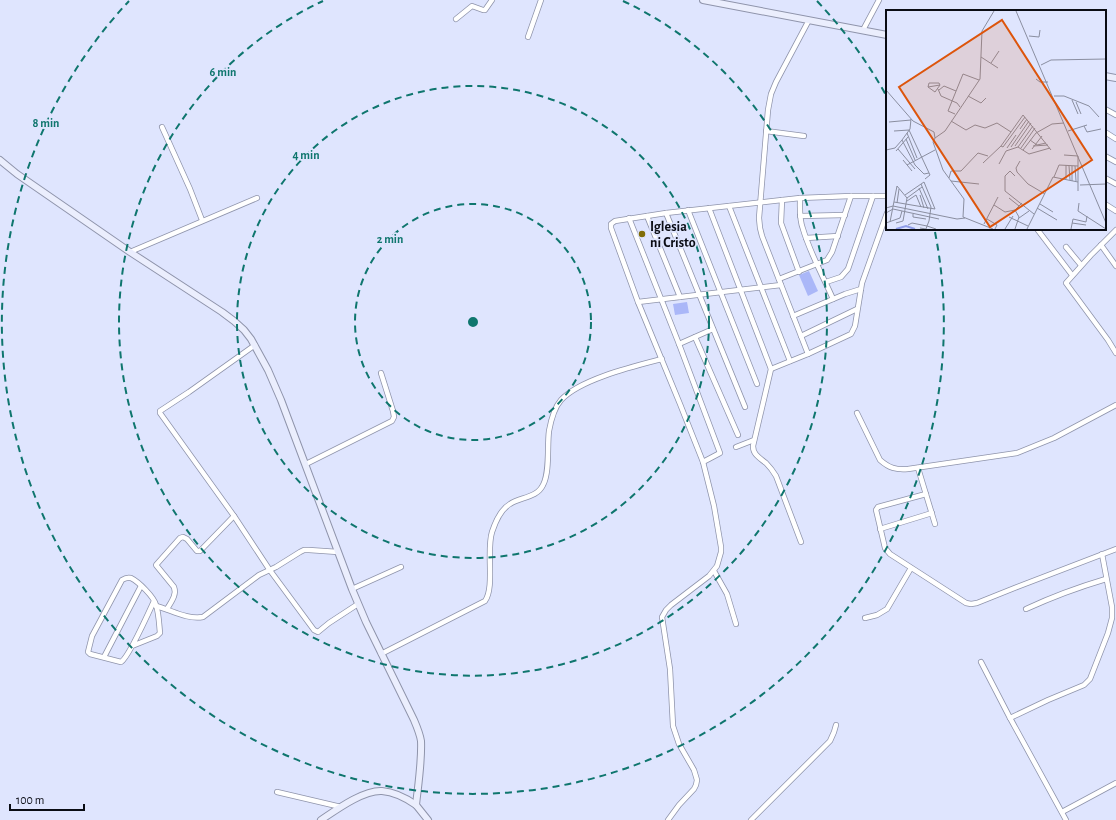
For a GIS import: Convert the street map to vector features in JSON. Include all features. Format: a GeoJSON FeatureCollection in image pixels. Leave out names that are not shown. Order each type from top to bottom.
{"type":"FeatureCollection","features":[{"type":"Feature","properties":{"kind":"street"},"geometry":{"type":"LineString","coordinates":[[456,18],[472,6],[485,10],[492,0]]}},
{"type":"Feature","properties":{"kind":"street"},"geometry":{"type":"LineString","coordinates":[[528,37],[541,0]]}},
{"type":"Feature","properties":{"kind":"street"},"geometry":{"type":"LineString","coordinates":[[702,0],[886,35]]}},
{"type":"Feature","properties":{"kind":"street"},"geometry":{"type":"LineString","coordinates":[[863,30],[879,0]]}},
{"type":"Feature","properties":{"kind":"street"},"geometry":{"type":"LineString","coordinates":[[808,354],[760,228],[759,218],[766,131],[772,89],[809,20]]}},
{"type":"Feature","properties":{"kind":"street"},"geometry":{"type":"LineString","coordinates":[[1106,76],[1116,78]]}},
{"type":"Feature","properties":{"kind":"street"},"geometry":{"type":"LineString","coordinates":[[1106,110],[1116,115]]}},
{"type":"Feature","properties":{"kind":"street"},"geometry":{"type":"LineString","coordinates":[[162,127],[202,220]]}},
{"type":"Feature","properties":{"kind":"street"},"geometry":{"type":"LineString","coordinates":[[766,131],[804,136]]}},
{"type":"Feature","properties":{"kind":"street"},"geometry":{"type":"LineString","coordinates":[[1106,133],[1116,138]]}},
{"type":"Feature","properties":{"kind":"street"},"geometry":{"type":"LineString","coordinates":[[1106,157],[1116,162]]}},
{"type":"Feature","properties":{"kind":"street"},"geometry":{"type":"LineString","coordinates":[[0,160],[17,174],[130,252],[222,312],[244,330],[255,345],[268,370],[306,464],[358,604],[419,733],[421,742],[416,805]]}},
{"type":"Feature","properties":{"kind":"street"},"geometry":{"type":"LineString","coordinates":[[1106,179],[1116,184]]}},
{"type":"Feature","properties":{"kind":"street"},"geometry":{"type":"LineString","coordinates":[[779,279],[817,265],[830,257],[852,196]]}},
{"type":"Feature","properties":{"kind":"street"},"geometry":{"type":"LineString","coordinates":[[826,282],[841,276],[848,268],[874,196]]}},
{"type":"Feature","properties":{"kind":"street"},"geometry":{"type":"LineString","coordinates":[[668,820],[679,805],[694,789],[697,780],[694,770],[679,744],[673,726],[670,669],[662,617],[671,605],[709,576],[717,566],[721,552],[720,539],[714,506],[703,462],[638,302],[611,226],[615,221],[666,212],[800,198],[886,196]]}},
{"type":"Feature","properties":{"kind":"street"},"geometry":{"type":"LineString","coordinates":[[130,252],[202,220],[257,198]]}},
{"type":"Feature","properties":{"kind":"street"},"geometry":{"type":"LineString","coordinates":[[800,198],[802,229],[833,299]]}},
{"type":"Feature","properties":{"kind":"street"},"geometry":{"type":"LineString","coordinates":[[782,200],[781,223],[799,272]]}},
{"type":"Feature","properties":{"kind":"street"},"geometry":{"type":"LineString","coordinates":[[1106,205],[1116,210]]}},
{"type":"Feature","properties":{"kind":"street"},"geometry":{"type":"LineString","coordinates":[[729,206],[790,361]]}},
{"type":"Feature","properties":{"kind":"street"},"geometry":{"type":"LineString","coordinates":[[709,208],[771,368],[753,450],[776,476],[801,542]]}},
{"type":"Feature","properties":{"kind":"street"},"geometry":{"type":"LineString","coordinates":[[688,210],[757,384]]}},
{"type":"Feature","properties":{"kind":"street"},"geometry":{"type":"LineString","coordinates":[[666,212],[745,407]]}},
{"type":"Feature","properties":{"kind":"street"},"geometry":{"type":"LineString","coordinates":[[647,216],[680,297]]}},
{"type":"Feature","properties":{"kind":"street"},"geometry":{"type":"LineString","coordinates":[[800,216],[845,216]]}},
{"type":"Feature","properties":{"kind":"street"},"geometry":{"type":"LineString","coordinates":[[771,368],[808,354],[851,334],[855,326],[864,276],[886,216]]}},
{"type":"Feature","properties":{"kind":"street"},"geometry":{"type":"LineString","coordinates":[[629,218],[720,453],[703,462]]}},
{"type":"Feature","properties":{"kind":"street"},"geometry":{"type":"LineString","coordinates":[[1038,230],[1072,275]]}},
{"type":"Feature","properties":{"kind":"street"},"geometry":{"type":"LineString","coordinates":[[1116,230],[1081,265],[1066,283],[1116,353]]}},
{"type":"Feature","properties":{"kind":"street"},"geometry":{"type":"LineString","coordinates":[[806,238],[838,236]]}},
{"type":"Feature","properties":{"kind":"street"},"geometry":{"type":"LineString","coordinates":[[1101,245],[1116,266]]}},
{"type":"Feature","properties":{"kind":"street"},"geometry":{"type":"LineString","coordinates":[[1066,247],[1081,265]]}},
{"type":"Feature","properties":{"kind":"street"},"geometry":{"type":"LineString","coordinates":[[638,302],[781,285]]}},
{"type":"Feature","properties":{"kind":"street"},"geometry":{"type":"LineString","coordinates":[[793,316],[861,289]]}},
{"type":"Feature","properties":{"kind":"street"},"geometry":{"type":"LineString","coordinates":[[801,336],[858,309]]}},
{"type":"Feature","properties":{"kind":"street"},"geometry":{"type":"LineString","coordinates":[[679,344],[713,329]]}},
{"type":"Feature","properties":{"kind":"street"},"geometry":{"type":"LineString","coordinates":[[695,337],[738,435]]}},
{"type":"Feature","properties":{"kind":"street"},"geometry":{"type":"LineString","coordinates":[[255,345],[159,412],[234,516],[269,569],[316,632],[358,604]]}},
{"type":"Feature","properties":{"kind":"street"},"geometry":{"type":"LineString","coordinates":[[381,654],[485,601],[488,596],[492,533],[495,525],[506,506],[532,495],[539,491],[543,485],[546,475],[549,431],[556,408],[561,400],[583,385],[602,377],[662,359]]}},
{"type":"Feature","properties":{"kind":"street"},"geometry":{"type":"LineString","coordinates":[[306,464],[392,421],[394,417],[393,410],[381,374]]}},
{"type":"Feature","properties":{"kind":"street"},"geometry":{"type":"LineString","coordinates":[[857,413],[880,460],[885,465],[899,470],[1017,453],[1061,434],[1116,404]]}},
{"type":"Feature","properties":{"kind":"street"},"geometry":{"type":"LineString","coordinates":[[736,447],[754,440]]}},
{"type":"Feature","properties":{"kind":"street"},"geometry":{"type":"LineString","coordinates":[[918,468],[935,524]]}},
{"type":"Feature","properties":{"kind":"street"},"geometry":{"type":"LineString","coordinates":[[926,494],[878,507],[876,510],[885,548],[888,552],[911,568],[962,601],[971,604],[1116,549]]}},
{"type":"Feature","properties":{"kind":"street"},"geometry":{"type":"LineString","coordinates":[[880,528],[932,514]]}},
{"type":"Feature","properties":{"kind":"street"},"geometry":{"type":"LineString","coordinates":[[167,608],[176,593],[175,589],[156,564],[180,538],[183,537],[187,539],[197,551],[200,552],[234,516]]}},
{"type":"Feature","properties":{"kind":"street"},"geometry":{"type":"LineString","coordinates":[[156,606],[167,608],[192,618],[203,617],[259,575],[276,567],[304,550],[338,552]]}},
{"type":"Feature","properties":{"kind":"street"},"geometry":{"type":"LineString","coordinates":[[1010,718],[1080,687],[1087,682],[1092,674],[1114,618],[1102,554]]}},
{"type":"Feature","properties":{"kind":"street"},"geometry":{"type":"LineString","coordinates":[[352,589],[401,567]]}},
{"type":"Feature","properties":{"kind":"street"},"geometry":{"type":"LineString","coordinates":[[865,618],[877,615],[887,609],[911,568]]}},
{"type":"Feature","properties":{"kind":"street"},"geometry":{"type":"LineString","coordinates":[[714,570],[727,594],[736,624]]}},
{"type":"Feature","properties":{"kind":"street"},"geometry":{"type":"LineString","coordinates":[[132,646],[159,635],[156,606],[154,601],[131,578],[127,578],[122,580],[92,636],[88,652],[90,654],[122,662],[132,646],[154,601]]}},
{"type":"Feature","properties":{"kind":"street"},"geometry":{"type":"LineString","coordinates":[[1026,609],[1063,593],[1106,579]]}},
{"type":"Feature","properties":{"kind":"street"},"geometry":{"type":"LineString","coordinates":[[104,658],[140,586]]}},
{"type":"Feature","properties":{"kind":"street"},"geometry":{"type":"LineString","coordinates":[[981,662],[1066,820]]}},
{"type":"Feature","properties":{"kind":"street"},"geometry":{"type":"LineString","coordinates":[[751,820],[830,741],[836,725]]}},
{"type":"Feature","properties":{"kind":"street"},"geometry":{"type":"LineString","coordinates":[[1062,812],[1116,783]]}},
{"type":"Feature","properties":{"kind":"street"},"geometry":{"type":"LineString","coordinates":[[321,820],[353,800],[366,794],[380,791],[406,798],[416,805],[428,820]]}},
{"type":"Feature","properties":{"kind":"street"},"geometry":{"type":"LineString","coordinates":[[277,792],[341,807]]}},
{"type":"Feature","properties":{"kind":"shaded area"},"geometry":{"type":"Polygon","coordinates":[[[809,271],[818,291],[808,296],[799,275],[809,271]]]}},
{"type":"Feature","properties":{"kind":"shaded area"},"geometry":{"type":"Polygon","coordinates":[[[687,302],[689,313],[675,315],[673,304],[687,302]]]}},
{"type":"Feature","properties":{"kind":"place","name":"Iglesia ni Cristo"},"geometry":{"type":"Point","coordinates":[642,234]}}]}
